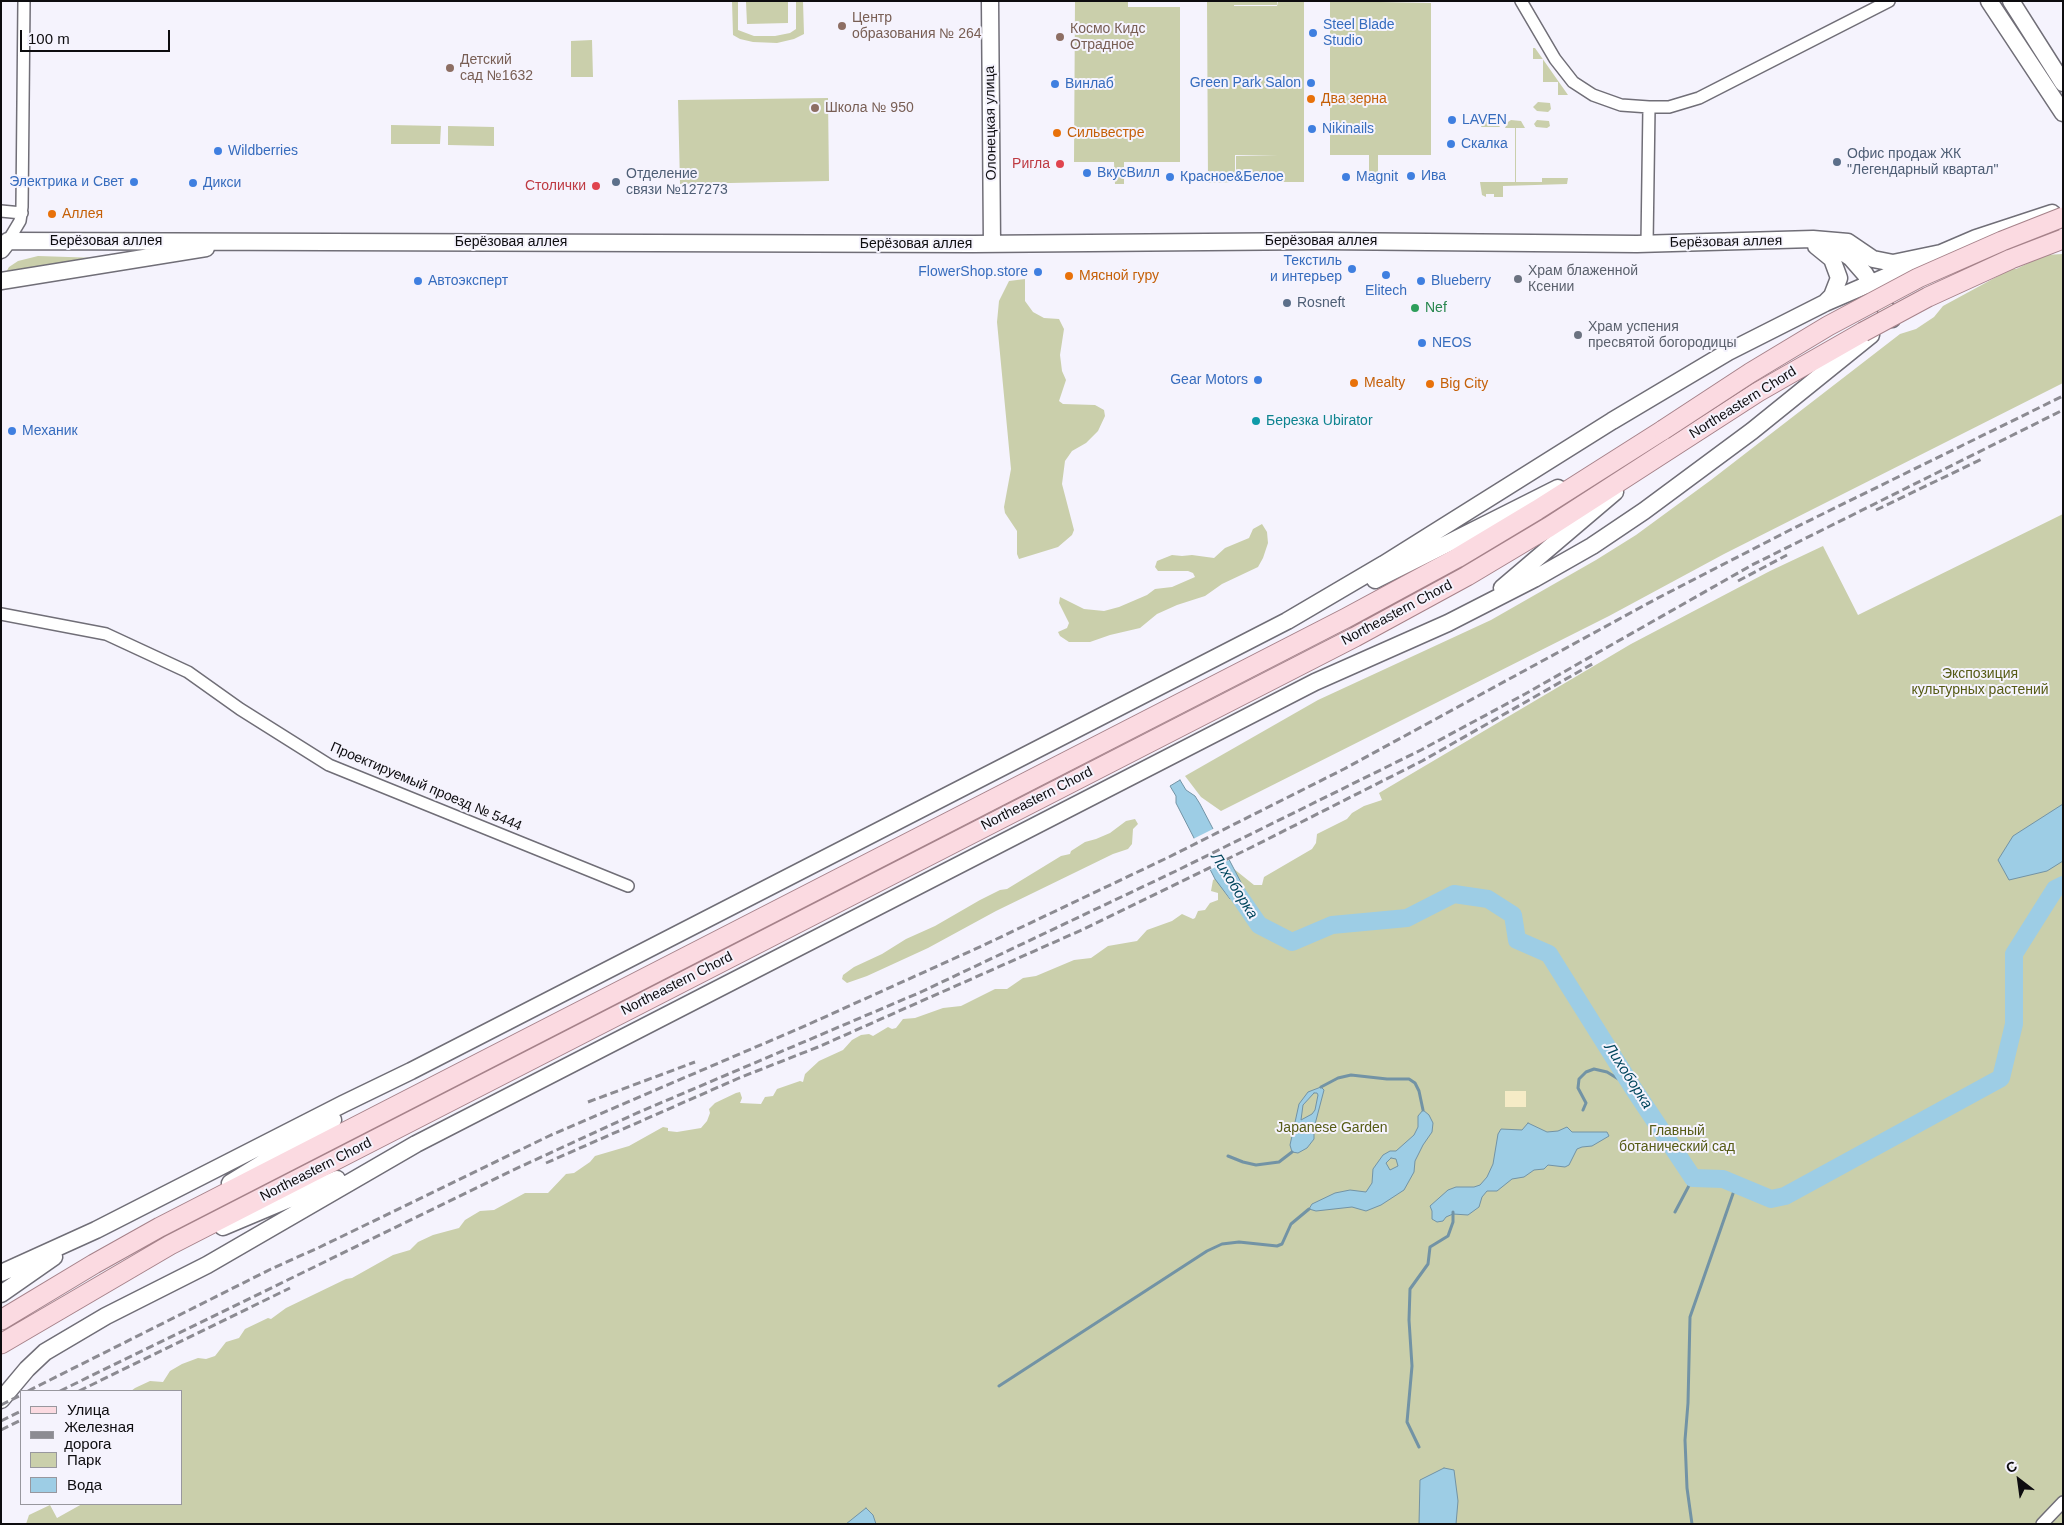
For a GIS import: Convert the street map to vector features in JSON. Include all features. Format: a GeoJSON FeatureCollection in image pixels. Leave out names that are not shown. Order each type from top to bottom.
{"type":"FeatureCollection","features":[{"type":"Feature","properties":{"kind":"main road","name":"Олонецкая улица"},"geometry":{"type":"LineString","coordinates":[[990,1],[992,244]]}},
{"type":"Feature","properties":{"kind":"main road"},"geometry":{"type":"LineString","coordinates":[[1989,1],[2063,113]]}},
{"type":"Feature","properties":{"kind":"main road"},"geometry":{"type":"LineString","coordinates":[[2011,1],[2063,83]]}},
{"type":"Feature","properties":{"kind":"main road"},"geometry":{"type":"LineString","coordinates":[[2017,1],[2051,65]]}},
{"type":"Feature","properties":{"kind":"main road","name":"Берёзовая аллея"},"geometry":{"type":"LineString","coordinates":[[4,246],[245,240],[992,244],[1152,241],[1647,244],[1825,240],[1848,242],[1874,259],[1893,263],[1941,252],[1976,238],[2063,209]]}},
{"type":"Feature","properties":{"kind":"main road","name":"Northeastern Chord"},"geometry":{"type":"LineString","coordinates":[[1,1320],[160,1227],[1346,618],[1457,558],[1610,464],[1750,372],[1820,331],[1918,278],[2002,241],[2063,217]]}},
{"type":"Feature","properties":{"kind":"main road"},"geometry":{"type":"LineString","coordinates":[[1,1400],[27,1369],[45,1352],[106,1316],[207,1266],[416,1144],[1315,682],[1448,623],[1534,580],[1592,546],[1644,511],[1752,431],[1830,366],[1897,316],[1947,285],[2007,253],[2063,233]]}},
{"type":"Feature","properties":{"kind":"main road","name":"Northeastern Chord"},"geometry":{"type":"LineString","coordinates":[[1,1344],[141,1261],[1355,637],[1549,528],[1773,383],[1871,327],[1928,297],[2011,259],[2063,239]]}},
{"type":"Feature","properties":{"kind":"main road"},"geometry":{"type":"LineString","coordinates":[[1,281],[161,256],[245,240]]}},
{"type":"Feature","properties":{"kind":"main road"},"geometry":{"type":"LineString","coordinates":[[1805,240],[1823,250],[1832,259],[1837,268],[1839,278],[1837,287],[1825,303]]}},
{"type":"Feature","properties":{"kind":"main road","name":"Берёзовая аллея"},"geometry":{"type":"LineString","coordinates":[[1825,240],[1851,258],[1865,274],[1877,280]]}},
{"type":"Feature","properties":{"kind":"main road","name":"Берёзовая аллея"},"geometry":{"type":"LineString","coordinates":[[1860,250],[1869,258],[1877,280],[1897,316]]}},
{"type":"Feature","properties":{"kind":"main road"},"geometry":{"type":"LineString","coordinates":[[1287,621],[1384,564],[1728,352],[1825,303],[1941,252]]}},
{"type":"Feature","properties":{"kind":"main road"},"geometry":{"type":"LineString","coordinates":[[1,1273],[96,1230],[411,1071],[1287,621],[1359,588],[1610,464]]}},
{"type":"Feature","properties":{"kind":"main road"},"geometry":{"type":"LineString","coordinates":[[1448,623],[1507,584],[1642,467]]}},
{"type":"Feature","properties":{"kind":"main road"},"geometry":{"type":"LineString","coordinates":[[160,1227],[411,1071]]}},
{"type":"Feature","properties":{"kind":"main road"},"geometry":{"type":"LineString","coordinates":[[141,1261],[416,1144]]}},
{"type":"Feature","properties":{"kind":"main road"},"geometry":{"type":"LineString","coordinates":[[1,1294],[96,1230]]}},
{"type":"Feature","properties":{"kind":"street"},"geometry":{"type":"LineString","coordinates":[[4,246],[20,221],[22,213],[24,1]]}},
{"type":"Feature","properties":{"kind":"street"},"geometry":{"type":"LineString","coordinates":[[1520,1],[1555,59],[1573,82],[1593,95],[1622,105],[1649,107],[1669,107],[1699,98],[1889,1]]}},
{"type":"Feature","properties":{"kind":"street"},"geometry":{"type":"LineString","coordinates":[[1647,244],[1649,107]]}},
{"type":"Feature","properties":{"kind":"street"},"geometry":{"type":"LineString","coordinates":[[1,211],[22,213]]}},
{"type":"Feature","properties":{"kind":"street","name":"Проектируемый проезд № 5444"},"geometry":{"type":"LineString","coordinates":[[1,614],[106,634],[188,672],[240,709],[329,765],[628,886]]}},
{"type":"Feature","properties":{"kind":"street"},"geometry":{"type":"LineString","coordinates":[[2042,1524],[2063,1502]]}},
{"type":"Feature","properties":{"kind":"green space"},"geometry":{"type":"Polygon","coordinates":[[[732,1],[738,1],[738,30],[754,36],[775,36],[790,33],[796,29],[796,1],[803,1],[804,34],[794,39],[777,43],[753,42],[740,39],[733,35],[732,1]]]}},
{"type":"Feature","properties":{"kind":"green space"},"geometry":{"type":"Polygon","coordinates":[[[1075,1],[1128,1],[1128,7],[1180,7],[1180,162],[1124,162],[1124,184],[1115,184],[1114,162],[1074,162],[1075,1]]]}},
{"type":"Feature","properties":{"kind":"green space"},"geometry":{"type":"Polygon","coordinates":[[[1207,1],[1277,1],[1277,5],[1234,6],[1277,6],[1278,1],[1304,1],[1304,182],[1279,182],[1278,178],[1278,181],[1236,181],[1236,156],[1278,155],[1235,155],[1235,182],[1208,183],[1207,1]]]}},
{"type":"Feature","properties":{"kind":"green space"},"geometry":{"type":"Polygon","coordinates":[[[1330,1],[1431,3],[1431,155],[1378,155],[1378,183],[1369,183],[1369,155],[1330,155],[1330,1]]]}},
{"type":"Feature","properties":{"kind":"green space"},"geometry":{"type":"Polygon","coordinates":[[[746,2],[788,2],[788,23],[747,24],[746,2]]]}},
{"type":"Feature","properties":{"kind":"green space"},"geometry":{"type":"Polygon","coordinates":[[[592,40],[593,77],[571,77],[571,41],[592,40]]]}},
{"type":"Feature","properties":{"kind":"green space"},"geometry":{"type":"Polygon","coordinates":[[[1533,48],[1535,48],[1543,59],[1533,59],[1533,48]]]}},
{"type":"Feature","properties":{"kind":"green space"},"geometry":{"type":"Polygon","coordinates":[[[1543,59],[1568,95],[1558,95],[1558,82],[1543,82],[1543,59]]]}},
{"type":"Feature","properties":{"kind":"green space"},"geometry":{"type":"Polygon","coordinates":[[[828,98],[829,181],[680,184],[678,100],[828,98]]]}},
{"type":"Feature","properties":{"kind":"green space"},"geometry":{"type":"Polygon","coordinates":[[[1538,102],[1550,103],[1551,109],[1548,112],[1537,111],[1533,107],[1538,102]]]}},
{"type":"Feature","properties":{"kind":"green space"},"geometry":{"type":"Polygon","coordinates":[[[1495,120],[1500,127],[1481,127],[1483,122],[1495,120]]]}},
{"type":"Feature","properties":{"kind":"green space"},"geometry":{"type":"Polygon","coordinates":[[[1511,120],[1521,121],[1525,128],[1516,128],[1516,182],[1542,182],[1542,178],[1568,178],[1567,184],[1503,186],[1503,197],[1494,197],[1494,194],[1486,194],[1486,197],[1482,195],[1480,182],[1515,182],[1515,128],[1505,128],[1511,120]]]}},
{"type":"Feature","properties":{"kind":"green space"},"geometry":{"type":"Polygon","coordinates":[[[1537,120],[1549,121],[1550,126],[1547,128],[1536,127],[1534,124],[1537,120]]]}},
{"type":"Feature","properties":{"kind":"green space"},"geometry":{"type":"Polygon","coordinates":[[[391,125],[441,126],[440,144],[391,144],[391,125]]]}},
{"type":"Feature","properties":{"kind":"green space"},"geometry":{"type":"Polygon","coordinates":[[[448,126],[494,127],[494,146],[448,145],[448,126]]]}},
{"type":"Feature","properties":{"kind":"green space"},"geometry":{"type":"Polygon","coordinates":[[[2063,254],[2063,383],[1724,554],[1609,616],[1221,811],[1201,797],[1185,776],[1318,700],[1491,620],[1596,560],[1636,535],[1711,480],[1900,334],[1916,329],[1934,317],[1943,306],[2011,269],[2016,269],[2045,255],[2063,254]]]}},
{"type":"Feature","properties":{"kind":"green space"},"geometry":{"type":"Polygon","coordinates":[[[38,256],[99,258],[5,274],[9,267],[18,261],[38,256]]]}},
{"type":"Feature","properties":{"kind":"green space"},"geometry":{"type":"Polygon","coordinates":[[[1025,279],[1025,301],[1033,312],[1044,318],[1059,319],[1064,329],[1060,355],[1062,371],[1066,380],[1059,401],[1063,404],[1095,405],[1104,410],[1105,416],[1098,431],[1086,443],[1072,451],[1065,461],[1062,484],[1074,530],[1072,535],[1058,547],[1019,559],[1017,554],[1017,531],[1005,513],[1004,507],[1011,469],[997,322],[999,301],[1009,281],[1025,279]]]}},
{"type":"Feature","properties":{"kind":"green space","name":"Главный ботанический сад"},"geometry":{"type":"Polygon","coordinates":[[[2063,514],[2063,1524],[26,1524],[29,1515],[50,1505],[57,1518],[80,1505],[182,1505],[182,1390],[132,1390],[150,1381],[163,1382],[170,1371],[182,1364],[198,1358],[206,1359],[215,1356],[226,1342],[239,1338],[245,1329],[268,1318],[271,1319],[286,1308],[346,1279],[352,1278],[393,1255],[410,1250],[418,1242],[433,1235],[459,1228],[465,1220],[480,1211],[494,1210],[525,1193],[548,1193],[566,1174],[574,1173],[590,1162],[595,1156],[629,1146],[663,1127],[668,1128],[668,1131],[677,1132],[701,1128],[707,1121],[710,1113],[709,1109],[715,1103],[736,1093],[740,1092],[742,1098],[740,1103],[761,1104],[765,1097],[773,1096],[777,1089],[800,1081],[803,1082],[805,1074],[819,1061],[843,1050],[852,1040],[861,1035],[869,1034],[873,1036],[888,1027],[896,1028],[903,1019],[915,1018],[943,1008],[961,1006],[995,989],[1007,989],[1023,978],[1036,976],[1074,960],[1091,958],[1108,946],[1137,941],[1147,930],[1172,921],[1182,914],[1193,919],[1198,911],[1205,910],[1210,903],[1218,900],[1218,893],[1211,891],[1213,880],[1234,869],[1254,885],[1262,885],[1264,877],[1312,849],[1316,843],[1317,834],[1347,819],[1352,813],[1364,806],[1382,800],[1379,793],[1631,644],[1770,571],[1823,546],[1858,615],[2063,514]]]}},
{"type":"Feature","properties":{"kind":"green space"},"geometry":{"type":"Polygon","coordinates":[[[1262,524],[1267,532],[1268,543],[1258,567],[1222,584],[1205,596],[1157,614],[1140,628],[1090,642],[1069,642],[1060,636],[1058,632],[1067,628],[1069,623],[1059,603],[1060,597],[1084,609],[1104,611],[1119,607],[1147,595],[1155,589],[1172,587],[1195,577],[1193,573],[1188,571],[1158,571],[1155,567],[1157,561],[1172,555],[1214,558],[1225,548],[1249,538],[1253,529],[1262,524]]]}},
{"type":"Feature","properties":{"kind":"green space"},"geometry":{"type":"Polygon","coordinates":[[[1135,819],[1138,824],[1133,829],[1132,844],[1128,849],[1113,854],[996,911],[928,948],[867,976],[847,983],[842,979],[843,975],[854,967],[935,926],[980,900],[1000,890],[1007,889],[1061,856],[1070,854],[1071,851],[1085,842],[1110,833],[1126,821],[1135,819]]]}},
{"type":"Feature","properties":{"kind":"sand"},"geometry":{"type":"Polygon","coordinates":[[[1505,1091],[1526,1091],[1526,1107],[1505,1107],[1505,1091]]]}},
{"type":"Feature","properties":{"kind":"water"},"geometry":{"type":"Polygon","coordinates":[[[1180,780],[1186,790],[1195,796],[1200,804],[1245,890],[1230,899],[1215,879],[1176,803],[1176,796],[1170,786],[1180,780]]]}},
{"type":"Feature","properties":{"kind":"water"},"geometry":{"type":"Polygon","coordinates":[[[2063,804],[2063,861],[2047,871],[2009,880],[1998,860],[2013,836],[2063,804]]]}},
{"type":"Feature","properties":{"kind":"water"},"geometry":{"type":"Polygon","coordinates":[[[1321,1087],[1324,1090],[1314,1128],[1314,1139],[1307,1148],[1298,1153],[1292,1152],[1290,1145],[1299,1104],[1308,1092],[1321,1087]],[[1314,1093],[1303,1105],[1301,1120],[1312,1114],[1315,1110],[1317,1093],[1314,1093]]]}},
{"type":"Feature","properties":{"kind":"water"},"geometry":{"type":"Polygon","coordinates":[[[1423,1110],[1429,1115],[1433,1123],[1432,1132],[1415,1161],[1414,1172],[1404,1190],[1381,1205],[1366,1211],[1352,1207],[1316,1211],[1309,1209],[1312,1204],[1335,1193],[1350,1190],[1366,1192],[1372,1183],[1373,1169],[1383,1155],[1390,1151],[1396,1151],[1414,1135],[1418,1127],[1418,1116],[1423,1110]],[[1391,1158],[1386,1163],[1390,1170],[1398,1166],[1396,1159],[1391,1158]]]}},
{"type":"Feature","properties":{"kind":"water"},"geometry":{"type":"Polygon","coordinates":[[[1528,1123],[1547,1132],[1558,1131],[1567,1127],[1572,1132],[1607,1132],[1609,1136],[1592,1146],[1577,1149],[1569,1165],[1565,1167],[1548,1165],[1544,1169],[1534,1170],[1524,1177],[1512,1179],[1497,1191],[1487,1191],[1482,1197],[1479,1207],[1468,1215],[1453,1214],[1446,1217],[1443,1221],[1437,1222],[1432,1219],[1430,1206],[1448,1190],[1456,1187],[1480,1185],[1487,1177],[1493,1164],[1498,1134],[1501,1129],[1522,1130],[1528,1123]]]}},
{"type":"Feature","properties":{"kind":"water"},"geometry":{"type":"Polygon","coordinates":[[[1444,1468],[1454,1470],[1458,1501],[1456,1524],[1419,1524],[1420,1480],[1444,1468]]]}},
{"type":"Feature","properties":{"kind":"water"},"geometry":{"type":"Polygon","coordinates":[[[866,1508],[873,1515],[876,1524],[846,1524],[866,1508]]]}},
{"type":"Feature","properties":{"kind":"pier"},"geometry":{"type":"Polygon","coordinates":[[[1215,828],[1231,859],[1208,871],[1191,840],[1215,828]]]}},
{"type":"Feature","properties":{"kind":"waterway","name":"Лихоборка"},"geometry":{"type":"LineString","coordinates":[[1224,874],[1259,925],[1292,942],[1332,925],[1407,918],[1454,894],[1488,899],[1513,915],[1517,940],[1549,954],[1633,1088],[1693,1178],[1723,1179],[1771,1199],[1785,1196],[2001,1078],[2014,1024],[2014,954],[2055,889],[2063,885]]}},
{"type":"Feature","properties":{"kind":"waterway"},"geometry":{"type":"LineString","coordinates":[[1583,1110],[1586,1103],[1578,1088],[1579,1079],[1586,1072],[1594,1069],[1607,1072],[1633,1088]]}},
{"type":"Feature","properties":{"kind":"waterway"},"geometry":{"type":"LineString","coordinates":[[1321,1087],[1338,1078],[1351,1075],[1387,1079],[1409,1079],[1415,1083],[1419,1091],[1423,1110]]}},
{"type":"Feature","properties":{"kind":"waterway"},"geometry":{"type":"LineString","coordinates":[[1228,1156],[1256,1165],[1279,1162],[1292,1152]]}},
{"type":"Feature","properties":{"kind":"waterway"},"geometry":{"type":"LineString","coordinates":[[1675,1212],[1693,1178]]}},
{"type":"Feature","properties":{"kind":"waterway"},"geometry":{"type":"LineString","coordinates":[[1692,1524],[1687,1488],[1685,1440],[1690,1317],[1736,1185]]}},
{"type":"Feature","properties":{"kind":"waterway"},"geometry":{"type":"LineString","coordinates":[[999,1386],[1207,1251],[1222,1244],[1239,1242],[1277,1246],[1282,1244],[1291,1224],[1309,1209]]}},
{"type":"Feature","properties":{"kind":"waterway"},"geometry":{"type":"LineString","coordinates":[[1419,1447],[1407,1422],[1412,1366],[1409,1320],[1410,1289],[1428,1264],[1430,1247],[1448,1236],[1453,1222],[1453,1212]]}},
{"type":"Feature","properties":{"kind":"railway"},"geometry":{"type":"LineString","coordinates":[[30,1390],[271,1269],[551,1135],[807,1025],[984,945],[1169,857],[1344,769],[1656,599],[1790,530],[2063,396]]}},
{"type":"Feature","properties":{"kind":"railway"},"geometry":{"type":"LineString","coordinates":[[62,1390],[511,1171],[637,1113],[921,992],[1176,871],[1421,750],[1525,694],[1752,565],[2063,410]]}},
{"type":"Feature","properties":{"kind":"railway"},"geometry":{"type":"LineString","coordinates":[[1876,510],[1984,458]]}},
{"type":"Feature","properties":{"kind":"railway"},"geometry":{"type":"LineString","coordinates":[[1738,581],[1787,555]]}},
{"type":"Feature","properties":{"kind":"railway"},"geometry":{"type":"LineString","coordinates":[[546,1163],[739,1078],[818,1047],[1084,929],[1422,761],[1594,663]]}},
{"type":"Feature","properties":{"kind":"railway"},"geometry":{"type":"LineString","coordinates":[[588,1102],[695,1062]]}},
{"type":"Feature","properties":{"kind":"railway"},"geometry":{"type":"LineString","coordinates":[[81,1390],[290,1288]]}},
{"type":"Feature","properties":{"kind":"railway"},"geometry":{"type":"LineString","coordinates":[[1,1405],[20,1396]]}},
{"type":"Feature","properties":{"kind":"railway"},"geometry":{"type":"LineString","coordinates":[[1,1421],[20,1412]]}},
{"type":"Feature","properties":{"kind":"railway"},"geometry":{"type":"LineString","coordinates":[[1,1430],[20,1420]]}},
{"type":"Feature","properties":{"kind":"place","name":"Центр образования № 264"},"geometry":{"type":"Point","coordinates":[842,26]}},
{"type":"Feature","properties":{"kind":"place","name":"Steel Blade Studio"},"geometry":{"type":"Point","coordinates":[1313,33]}},
{"type":"Feature","properties":{"kind":"place","name":"Космо Кидс Отрадное"},"geometry":{"type":"Point","coordinates":[1060,37]}},
{"type":"Feature","properties":{"kind":"place","name":"Детский сад №1632"},"geometry":{"type":"Point","coordinates":[450,68]}},
{"type":"Feature","properties":{"kind":"place","name":"Green Park Salon"},"geometry":{"type":"Point","coordinates":[1311,83]}},
{"type":"Feature","properties":{"kind":"place","name":"Винлаб"},"geometry":{"type":"Point","coordinates":[1055,84]}},
{"type":"Feature","properties":{"kind":"place","name":"Два зерна"},"geometry":{"type":"Point","coordinates":[1311,99]}},
{"type":"Feature","properties":{"kind":"place","name":"Школа № 950"},"geometry":{"type":"Point","coordinates":[815,108]}},
{"type":"Feature","properties":{"kind":"place","name":"LAVEN"},"geometry":{"type":"Point","coordinates":[1452,120]}},
{"type":"Feature","properties":{"kind":"place","name":"Nikinails"},"geometry":{"type":"Point","coordinates":[1312,129]}},
{"type":"Feature","properties":{"kind":"place","name":"Сильвестре"},"geometry":{"type":"Point","coordinates":[1057,133]}},
{"type":"Feature","properties":{"kind":"place","name":"Скалка"},"geometry":{"type":"Point","coordinates":[1451,144]}},
{"type":"Feature","properties":{"kind":"place","name":"Wildberries"},"geometry":{"type":"Point","coordinates":[218,151]}},
{"type":"Feature","properties":{"kind":"place","name":"Офис продаж ЖК \"Легендарный квартал\""},"geometry":{"type":"Point","coordinates":[1837,162]}},
{"type":"Feature","properties":{"kind":"place","name":"Ригла"},"geometry":{"type":"Point","coordinates":[1060,164]}},
{"type":"Feature","properties":{"kind":"place","name":"ВкусВилл"},"geometry":{"type":"Point","coordinates":[1087,173]}},
{"type":"Feature","properties":{"kind":"place","name":"Ива"},"geometry":{"type":"Point","coordinates":[1411,176]}},
{"type":"Feature","properties":{"kind":"place","name":"Красное&Белое"},"geometry":{"type":"Point","coordinates":[1170,177]}},
{"type":"Feature","properties":{"kind":"place","name":"Magnit"},"geometry":{"type":"Point","coordinates":[1346,177]}},
{"type":"Feature","properties":{"kind":"place","name":"Электрика и Свет"},"geometry":{"type":"Point","coordinates":[134,182]}},
{"type":"Feature","properties":{"kind":"place","name":"Отделение связи №127273"},"geometry":{"type":"Point","coordinates":[616,182]}},
{"type":"Feature","properties":{"kind":"place","name":"Дикси"},"geometry":{"type":"Point","coordinates":[193,183]}},
{"type":"Feature","properties":{"kind":"place","name":"Столички"},"geometry":{"type":"Point","coordinates":[596,186]}},
{"type":"Feature","properties":{"kind":"place","name":"Аллея"},"geometry":{"type":"Point","coordinates":[52,214]}},
{"type":"Feature","properties":{"kind":"place","name":"Текстиль и интерьер"},"geometry":{"type":"Point","coordinates":[1352,269]}},
{"type":"Feature","properties":{"kind":"place","name":"FlowerShop.store"},"geometry":{"type":"Point","coordinates":[1038,272]}},
{"type":"Feature","properties":{"kind":"place","name":"Elitech"},"geometry":{"type":"Point","coordinates":[1386,275]}},
{"type":"Feature","properties":{"kind":"place","name":"Мясной гуру"},"geometry":{"type":"Point","coordinates":[1069,276]}},
{"type":"Feature","properties":{"kind":"place","name":"Храм блаженной Ксении"},"geometry":{"type":"Point","coordinates":[1518,279]}},
{"type":"Feature","properties":{"kind":"place","name":"Автоэксперт"},"geometry":{"type":"Point","coordinates":[418,281]}},
{"type":"Feature","properties":{"kind":"place","name":"Blueberry"},"geometry":{"type":"Point","coordinates":[1421,281]}},
{"type":"Feature","properties":{"kind":"place","name":"Rosneft"},"geometry":{"type":"Point","coordinates":[1287,303]}},
{"type":"Feature","properties":{"kind":"place","name":"Nef"},"geometry":{"type":"Point","coordinates":[1415,308]}},
{"type":"Feature","properties":{"kind":"place","name":"Храм успения пресвятой богородицы"},"geometry":{"type":"Point","coordinates":[1578,335]}},
{"type":"Feature","properties":{"kind":"place","name":"NEOS"},"geometry":{"type":"Point","coordinates":[1422,343]}},
{"type":"Feature","properties":{"kind":"place","name":"Gear Motors"},"geometry":{"type":"Point","coordinates":[1258,380]}},
{"type":"Feature","properties":{"kind":"place","name":"Mealty"},"geometry":{"type":"Point","coordinates":[1354,383]}},
{"type":"Feature","properties":{"kind":"place","name":"Big City"},"geometry":{"type":"Point","coordinates":[1430,384]}},
{"type":"Feature","properties":{"kind":"place","name":"Березка Ubirator"},"geometry":{"type":"Point","coordinates":[1256,421]}},
{"type":"Feature","properties":{"kind":"place","name":"Механик"},"geometry":{"type":"Point","coordinates":[12,431]}},
{"type":"Feature","properties":{"kind":"park label","name":"Экспозиция культурных растений"},"geometry":{"type":"Point","coordinates":[1980,682]}},
{"type":"Feature","properties":{"kind":"park label","name":"Japanese Garden"},"geometry":{"type":"Point","coordinates":[1332,1128]}}]}
